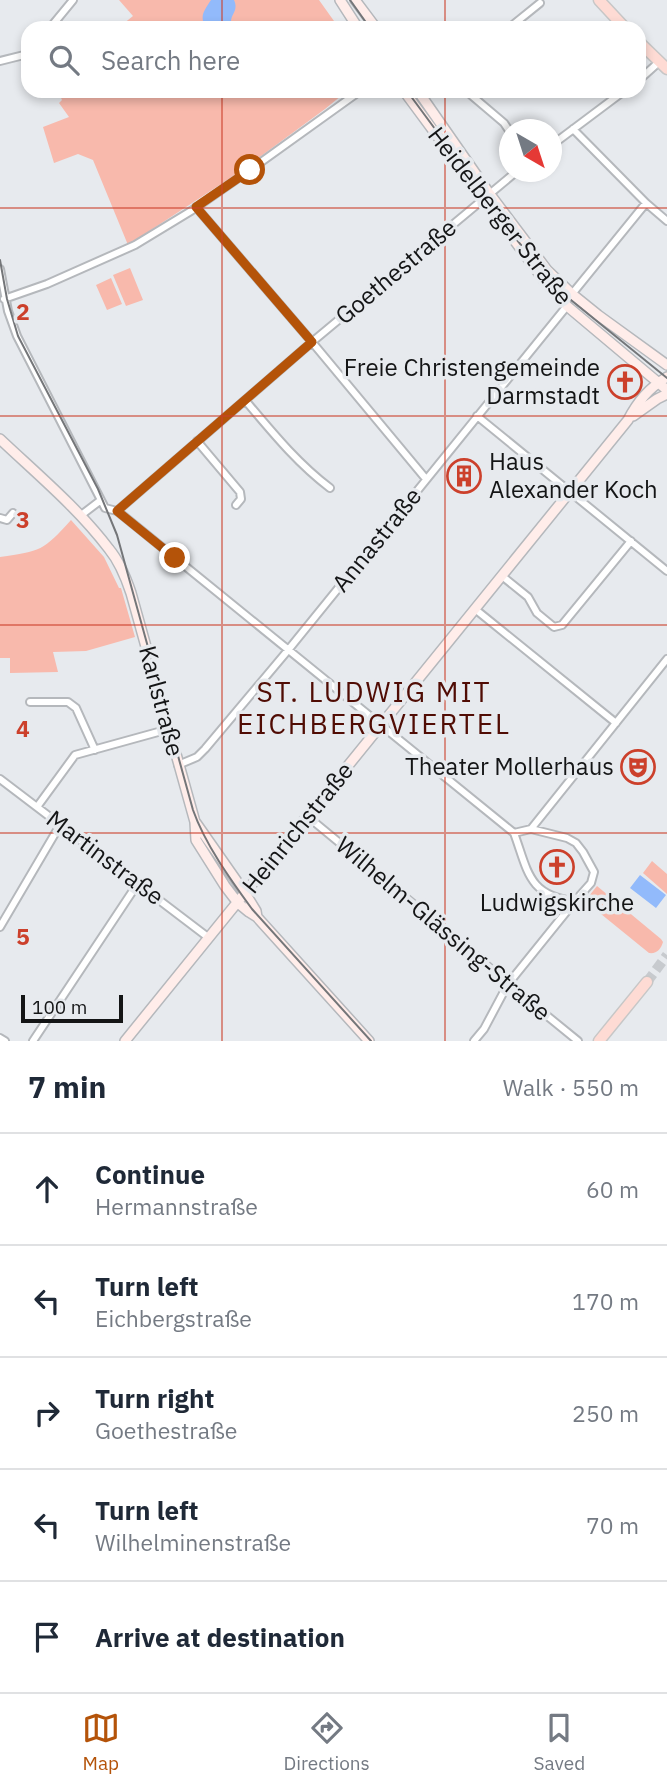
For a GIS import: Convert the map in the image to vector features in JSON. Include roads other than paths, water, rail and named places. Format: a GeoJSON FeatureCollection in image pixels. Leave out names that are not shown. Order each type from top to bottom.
{"type":"FeatureCollection","features":[{"type":"Feature","properties":{"kind":"main road"},"geometry":{"type":"LineString","coordinates":[[340,0],[354,21]]}},
{"type":"Feature","properties":{"kind":"main road"},"geometry":{"type":"LineString","coordinates":[[355,0],[371,21]]}},
{"type":"Feature","properties":{"kind":"main road"},"geometry":{"type":"LineString","coordinates":[[598,0],[618,21]]}},
{"type":"Feature","properties":{"kind":"main road"},"geometry":{"type":"LineString","coordinates":[[646,49],[663,66]]}},
{"type":"Feature","properties":{"kind":"main road","name":"Heidelberger Straße"},"geometry":{"type":"LineString","coordinates":[[409,98],[547,270],[598,315],[667,365]]}},
{"type":"Feature","properties":{"kind":"main road","name":"Heidelberger Straße"},"geometry":{"type":"LineString","coordinates":[[423,98],[486,196],[566,306],[667,392]]}},
{"type":"Feature","properties":{"kind":"main road","name":"Heinrichstraße"},"geometry":{"type":"LineString","coordinates":[[125,1041],[628,420],[636,404],[667,377]]}},
{"type":"Feature","properties":{"kind":"main road","name":"Heinrichstraße"},"geometry":{"type":"LineString","coordinates":[[628,420],[667,392]]}},
{"type":"Feature","properties":{"kind":"main road","name":"Karlstraße"},"geometry":{"type":"LineString","coordinates":[[0,439],[80,516],[110,550],[127,581],[195,822],[196,840],[238,902],[257,917],[369,1041]]}},
{"type":"Feature","properties":{"kind":"main road","name":"Karlstraße"},"geometry":{"type":"LineString","coordinates":[[195,822],[245,894],[257,917]]}},
{"type":"Feature","properties":{"kind":"main road"},"geometry":{"type":"LineString","coordinates":[[599,1041],[648,982]]}},
{"type":"Feature","properties":{"kind":"street"},"geometry":{"type":"LineString","coordinates":[[56,21],[72,0]]}},
{"type":"Feature","properties":{"kind":"street"},"geometry":{"type":"LineString","coordinates":[[518,21],[540,3]]}},
{"type":"Feature","properties":{"kind":"street"},"geometry":{"type":"LineString","coordinates":[[0,61],[21,57]]}},
{"type":"Feature","properties":{"kind":"street"},"geometry":{"type":"LineString","coordinates":[[646,76],[663,66]]}},
{"type":"Feature","properties":{"kind":"street"},"geometry":{"type":"LineString","coordinates":[[2,300],[47,284],[135,245],[196,207],[350,98]]}},
{"type":"Feature","properties":{"kind":"street"},"geometry":{"type":"LineString","coordinates":[[475,98],[499,119]]}},
{"type":"Feature","properties":{"kind":"street"},"geometry":{"type":"LineString","coordinates":[[562,137],[615,98]]}},
{"type":"Feature","properties":{"kind":"street"},"geometry":{"type":"LineString","coordinates":[[573,129],[667,221]]}},
{"type":"Feature","properties":{"kind":"street","name":"Goethestraße"},"geometry":{"type":"LineString","coordinates":[[117,511],[312,342],[504,182]]}},
{"type":"Feature","properties":{"kind":"street"},"geometry":{"type":"LineString","coordinates":[[572,294],[646,203]]}},
{"type":"Feature","properties":{"kind":"street"},"geometry":{"type":"LineString","coordinates":[[196,207],[426,479]]}},
{"type":"Feature","properties":{"kind":"street"},"geometry":{"type":"LineString","coordinates":[[0,269],[2,300],[17,336],[105,508],[117,511],[514,833],[533,882],[546,894],[575,901]]}},
{"type":"Feature","properties":{"kind":"street","name":"Annastraße"},"geometry":{"type":"LineString","coordinates":[[178,765],[197,757],[289,649],[566,306]]}},
{"type":"Feature","properties":{"kind":"street"},"geometry":{"type":"LineString","coordinates":[[245,400],[295,458],[330,488]]}},
{"type":"Feature","properties":{"kind":"street"},"geometry":{"type":"LineString","coordinates":[[477,416],[667,570]]}},
{"type":"Feature","properties":{"kind":"street"},"geometry":{"type":"LineString","coordinates":[[197,441],[240,492],[241,499],[236,505]]}},
{"type":"Feature","properties":{"kind":"street"},"geometry":{"type":"LineString","coordinates":[[80,516],[101,500]]}},
{"type":"Feature","properties":{"kind":"street"},"geometry":{"type":"LineString","coordinates":[[0,518],[7,520],[12,513]]}},
{"type":"Feature","properties":{"kind":"street"},"geometry":{"type":"LineString","coordinates":[[502,576],[528,597],[537,614],[554,627],[562,625],[631,541]]}},
{"type":"Feature","properties":{"kind":"street"},"geometry":{"type":"LineString","coordinates":[[475,609],[616,723]]}},
{"type":"Feature","properties":{"kind":"street"},"geometry":{"type":"LineString","coordinates":[[531,829],[667,659]]}},
{"type":"Feature","properties":{"kind":"street"},"geometry":{"type":"LineString","coordinates":[[30,702],[68,702],[76,708],[95,750]]}},
{"type":"Feature","properties":{"kind":"street"},"geometry":{"type":"LineString","coordinates":[[37,807],[75,755],[169,729]]}},
{"type":"Feature","properties":{"kind":"street","name":"Martinstraße"},"geometry":{"type":"LineString","coordinates":[[0,779],[209,937]]}},
{"type":"Feature","properties":{"kind":"street","name":"Wilhelm-Glässing-Straße"},"geometry":{"type":"LineString","coordinates":[[307,816],[579,1041]]}},
{"type":"Feature","properties":{"kind":"street"},"geometry":{"type":"LineString","coordinates":[[0,927],[60,825]]}},
{"type":"Feature","properties":{"kind":"street"},"geometry":{"type":"LineString","coordinates":[[474,1041],[484,1030],[508,984],[594,876],[583,852],[568,838],[531,829],[514,833]]}},
{"type":"Feature","properties":{"kind":"street"},"geometry":{"type":"LineString","coordinates":[[33,1041],[138,883]]}},
{"type":"Feature","properties":{"kind":"street"},"geometry":{"type":"LineString","coordinates":[[0,910],[7,915]]}},
{"type":"Feature","properties":{"kind":"street"},"geometry":{"type":"LineString","coordinates":[[0,1038],[5,1041]]}},
{"type":"Feature","properties":{"kind":"water"},"geometry":{"type":"Polygon","coordinates":[[[211,0],[234,0],[235,8],[231,21],[204,21],[204,11],[211,0]]]}},
{"type":"Feature","properties":{"kind":"water"},"geometry":{"type":"Polygon","coordinates":[[[640,875],[666,895],[656,908],[630,888],[640,875]]]}},
{"type":"Feature","properties":{"kind":"tunnel"},"geometry":{"type":"LineString","coordinates":[[647,982],[667,955]]}},
{"type":"Feature","properties":{"kind":"tram line"},"geometry":{"type":"LineString","coordinates":[[350,0],[365,21]]}},
{"type":"Feature","properties":{"kind":"tram line"},"geometry":{"type":"LineString","coordinates":[[412,98],[548,278],[566,296],[667,378]]}},
{"type":"Feature","properties":{"kind":"tram line"},"geometry":{"type":"LineString","coordinates":[[0,260],[7,299],[18,336],[98,489],[117,535],[193,810],[204,836],[252,909],[371,1041]]}},
{"type":"Feature","properties":{"kind":"place","name":"Freie Christengemeinde Darmstadt"},"geometry":{"type":"Point","coordinates":[625,382]}},
{"type":"Feature","properties":{"kind":"place","name":"Haus Alexander Koch"},"geometry":{"type":"Point","coordinates":[464,476]}},
{"type":"Feature","properties":{"kind":"place","name":"Theater Mollerhaus"},"geometry":{"type":"Point","coordinates":[638,767]}},
{"type":"Feature","properties":{"kind":"place","name":"Ludwigskirche"},"geometry":{"type":"Point","coordinates":[557,867]}},
{"type":"Feature","properties":{"kind":"district","name":"ST. LUDWIG MIT EICHBERGVIERTEL"},"geometry":{"type":"Point","coordinates":[374,708]}}]}
